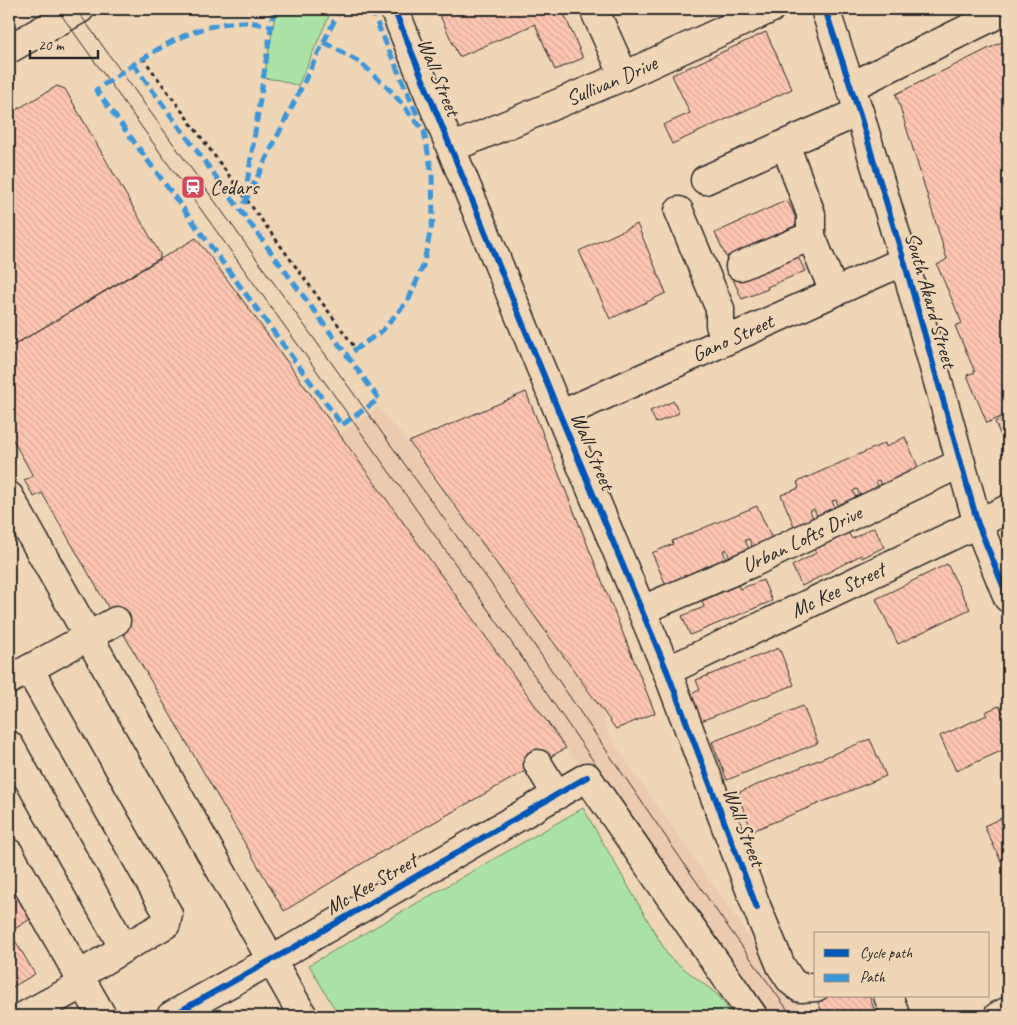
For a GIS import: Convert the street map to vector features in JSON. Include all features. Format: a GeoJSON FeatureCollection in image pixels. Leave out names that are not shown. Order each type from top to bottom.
{"type":"FeatureCollection","features":[{"type":"Feature","properties":{"kind":"street"},"geometry":{"type":"LineString","coordinates":[[9,49],[80,9]]}},
{"type":"Feature","properties":{"kind":"street","name":"Wall Street"},"geometry":{"type":"LineString","coordinates":[[394,9],[667,671],[781,966],[791,981],[800,988],[814,987]]}},
{"type":"Feature","properties":{"kind":"street"},"geometry":{"type":"LineString","coordinates":[[594,9],[624,76]]}},
{"type":"Feature","properties":{"kind":"street","name":"Sullivan Drive"},"geometry":{"type":"LineString","coordinates":[[451,148],[624,76],[770,9]]}},
{"type":"Feature","properties":{"kind":"street","name":"South Akard Street"},"geometry":{"type":"LineString","coordinates":[[825,9],[859,112],[904,261],[978,524],[1008,598]]}},
{"type":"Feature","properties":{"kind":"street"},"geometry":{"type":"LineString","coordinates":[[850,86],[1008,9]]}},
{"type":"Feature","properties":{"kind":"street"},"geometry":{"type":"LineString","coordinates":[[705,180],[859,112]]}},
{"type":"Feature","properties":{"kind":"street"},"geometry":{"type":"LineString","coordinates":[[785,144],[812,214],[811,236],[834,292]]}},
{"type":"Feature","properties":{"kind":"street"},"geometry":{"type":"LineString","coordinates":[[679,211],[720,308],[720,325],[727,340]]}},
{"type":"Feature","properties":{"kind":"street"},"geometry":{"type":"LineString","coordinates":[[740,266],[811,236]]}},
{"type":"Feature","properties":{"kind":"street","name":"Gano Street"},"geometry":{"type":"LineString","coordinates":[[560,415],[904,261]]}},
{"type":"Feature","properties":{"kind":"street","name":"Urban Lofts Drive"},"geometry":{"type":"LineString","coordinates":[[642,610],[752,563],[961,464]]}},
{"type":"Feature","properties":{"kind":"street"},"geometry":{"type":"LineString","coordinates":[[9,496],[303,1016]]}},
{"type":"Feature","properties":{"kind":"street","name":"Mc Kee Street"},"geometry":{"type":"LineString","coordinates":[[667,671],[1008,509]]}},
{"type":"Feature","properties":{"kind":"street"},"geometry":{"type":"LineString","coordinates":[[24,1016],[80,980],[124,948],[166,924],[168,914],[19,675],[116,621]]}},
{"type":"Feature","properties":{"kind":"street"},"geometry":{"type":"LineString","coordinates":[[9,745],[124,948]]}},
{"type":"Feature","properties":{"kind":"street"},"geometry":{"type":"LineString","coordinates":[[538,764],[557,795]]}},
{"type":"Feature","properties":{"kind":"street","name":"Mc Kee Street"},"geometry":{"type":"LineString","coordinates":[[170,1016],[271,960],[587,777],[753,1016]]}},
{"type":"Feature","properties":{"kind":"street"},"geometry":{"type":"LineString","coordinates":[[9,854],[102,1016]]}},
{"type":"Feature","properties":{"kind":"street"},"geometry":{"type":"LineString","coordinates":[[889,998],[896,1016]]}},
{"type":"Feature","properties":{"kind":"street"},"geometry":{"type":"LineString","coordinates":[[998,1016],[1008,1012]]}},
{"type":"Feature","properties":{"kind":"path"},"geometry":{"type":"LineString","coordinates":[[143,58],[356,349]]}},
{"type":"Feature","properties":{"kind":"shaded area"},"geometry":{"type":"Polygon","coordinates":[[[378,407],[393,427],[395,426],[600,707],[608,733],[632,770],[805,1016],[759,1016],[626,826],[566,748],[340,434],[378,407]]]}},
{"type":"Feature","properties":{"kind":"green space"},"geometry":{"type":"Polygon","coordinates":[[[276,9],[332,9],[298,86],[264,78],[276,9]]]}},
{"type":"Feature","properties":{"kind":"green space"},"geometry":{"type":"Polygon","coordinates":[[[583,808],[669,957],[718,995],[733,1016],[339,1016],[309,965],[583,808]]]}},
{"type":"Feature","properties":{"kind":"building"},"geometry":{"type":"Polygon","coordinates":[[[437,9],[562,9],[583,58],[555,70],[535,24],[459,57],[437,9]]]}},
{"type":"Feature","properties":{"kind":"building"},"geometry":{"type":"Polygon","coordinates":[[[766,32],[792,89],[672,144],[663,125],[690,113],[672,75],[766,32]]]}},
{"type":"Feature","properties":{"kind":"building"},"geometry":{"type":"Polygon","coordinates":[[[1008,39],[1008,414],[987,423],[967,375],[975,372],[955,326],[962,323],[937,265],[947,259],[896,94],[1008,39]]]}},
{"type":"Feature","properties":{"kind":"building"},"geometry":{"type":"Polygon","coordinates":[[[57,86],[65,89],[160,254],[160,258],[9,348],[9,114],[57,86]]]}},
{"type":"Feature","properties":{"kind":"building"},"geometry":{"type":"Polygon","coordinates":[[[787,200],[799,224],[726,257],[715,233],[787,200]]]}},
{"type":"Feature","properties":{"kind":"building"},"geometry":{"type":"Polygon","coordinates":[[[637,224],[666,293],[610,319],[579,251],[637,224]]]}},
{"type":"Feature","properties":{"kind":"building"},"geometry":{"type":"Polygon","coordinates":[[[196,238],[566,748],[376,855],[284,911],[42,493],[34,497],[24,480],[33,476],[9,433],[9,407],[12,405],[9,400],[9,348],[196,238]]]}},
{"type":"Feature","properties":{"kind":"building"},"geometry":{"type":"Polygon","coordinates":[[[794,249],[805,271],[742,299],[732,277],[794,249]]]}},
{"type":"Feature","properties":{"kind":"building"},"geometry":{"type":"Polygon","coordinates":[[[526,392],[655,713],[616,729],[409,442],[526,392]]]}},
{"type":"Feature","properties":{"kind":"building"},"geometry":{"type":"Polygon","coordinates":[[[674,401],[679,413],[656,423],[650,411],[674,401]]]}},
{"type":"Feature","properties":{"kind":"building"},"geometry":{"type":"Polygon","coordinates":[[[1008,416],[1008,453],[995,422],[1008,416]]]}},
{"type":"Feature","properties":{"kind":"building"},"geometry":{"type":"Polygon","coordinates":[[[905,437],[922,476],[884,492],[879,480],[876,481],[882,495],[863,503],[857,489],[853,491],[859,505],[841,512],[836,500],[832,501],[838,515],[820,522],[814,509],[810,511],[816,525],[797,533],[781,495],[799,488],[797,482],[885,443],[886,447],[905,437]]]}},
{"type":"Feature","properties":{"kind":"building"},"geometry":{"type":"Polygon","coordinates":[[[757,506],[775,545],[755,553],[749,539],[745,540],[752,556],[733,564],[726,549],[723,551],[729,566],[710,574],[707,567],[669,592],[652,553],[673,544],[672,541],[757,506]]]}},
{"type":"Feature","properties":{"kind":"building"},"geometry":{"type":"Polygon","coordinates":[[[874,527],[884,547],[862,558],[861,555],[802,586],[792,566],[816,553],[814,549],[848,532],[852,539],[874,527]]]}},
{"type":"Feature","properties":{"kind":"building"},"geometry":{"type":"Polygon","coordinates":[[[947,564],[970,609],[898,644],[876,599],[947,564]]]}},
{"type":"Feature","properties":{"kind":"building"},"geometry":{"type":"Polygon","coordinates":[[[763,580],[772,601],[690,635],[682,616],[704,607],[702,601],[738,585],[740,589],[763,580]]]}},
{"type":"Feature","properties":{"kind":"building"},"geometry":{"type":"Polygon","coordinates":[[[779,648],[794,685],[701,721],[691,694],[700,690],[696,680],[779,648]]]}},
{"type":"Feature","properties":{"kind":"building"},"geometry":{"type":"Polygon","coordinates":[[[803,706],[818,743],[727,780],[712,742],[803,706]]]}},
{"type":"Feature","properties":{"kind":"building"},"geometry":{"type":"Polygon","coordinates":[[[999,706],[1003,713],[1008,711],[1008,748],[956,771],[940,736],[987,715],[985,712],[999,706]]]}},
{"type":"Feature","properties":{"kind":"building"},"geometry":{"type":"Polygon","coordinates":[[[870,739],[886,776],[752,831],[737,793],[870,739]]]}},
{"type":"Feature","properties":{"kind":"building"},"geometry":{"type":"Polygon","coordinates":[[[1008,815],[1008,858],[1001,861],[984,826],[1008,815]]]}},
{"type":"Feature","properties":{"kind":"building"},"geometry":{"type":"Polygon","coordinates":[[[9,872],[35,916],[10,932],[35,974],[9,989],[9,872]]]}},
{"type":"Feature","properties":{"kind":"building"},"geometry":{"type":"Polygon","coordinates":[[[822,998],[870,998],[877,1016],[824,1016],[817,1000],[822,998]]]}},
{"type":"Feature","properties":{"kind":"tram line"},"geometry":{"type":"LineString","coordinates":[[57,9],[502,629],[772,1016]]}},
{"type":"Feature","properties":{"kind":"tram line"},"geometry":{"type":"LineString","coordinates":[[76,9],[515,617],[718,913],[792,1016]]}},
{"type":"Feature","properties":{"kind":"marked path"},"geometry":{"type":"LineString","coordinates":[[245,197],[274,9]]}},
{"type":"Feature","properties":{"kind":"marked path"},"geometry":{"type":"LineString","coordinates":[[244,204],[340,9]]}},
{"type":"Feature","properties":{"kind":"marked path"},"geometry":{"type":"LineString","coordinates":[[371,9],[419,119]]}},
{"type":"Feature","properties":{"kind":"marked path"},"geometry":{"type":"LineString","coordinates":[[133,64],[379,399],[342,425],[96,90],[130,67],[148,55],[204,28],[245,22],[271,26]]}},
{"type":"Feature","properties":{"kind":"marked path"},"geometry":{"type":"LineString","coordinates":[[324,42],[361,63],[393,93],[424,131],[432,174],[433,219],[423,266],[409,299],[382,331],[347,355]]}},
{"type":"Feature","properties":{"kind":"cycle path"},"geometry":{"type":"LineString","coordinates":[[394,9],[667,671],[757,908]]}},
{"type":"Feature","properties":{"kind":"cycle path"},"geometry":{"type":"LineString","coordinates":[[825,9],[859,112],[904,261],[978,524],[1008,598]]}},
{"type":"Feature","properties":{"kind":"cycle path"},"geometry":{"type":"LineString","coordinates":[[171,1016],[291,949],[587,777]]}},
{"type":"Feature","properties":{"kind":"place","name":"Cedars"},"geometry":{"type":"Point","coordinates":[193,187]}}]}
